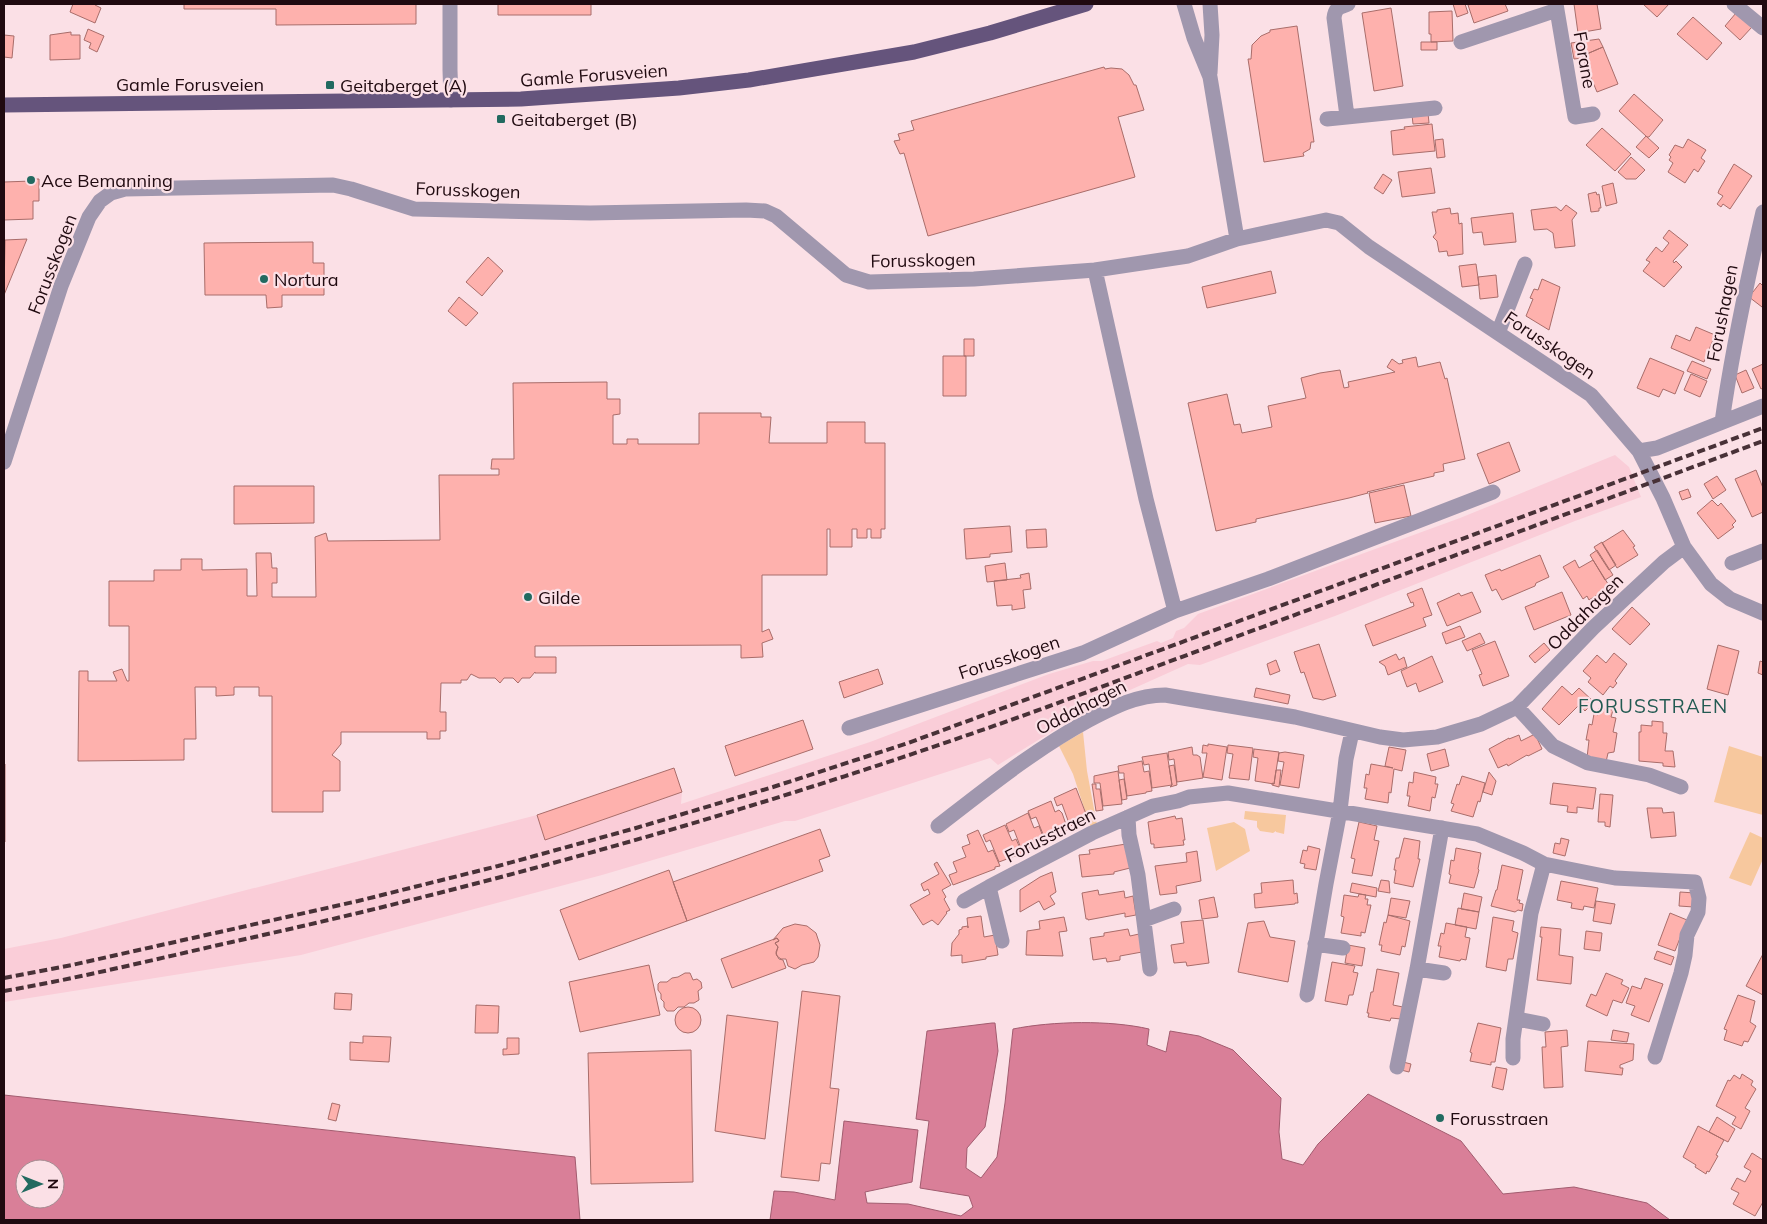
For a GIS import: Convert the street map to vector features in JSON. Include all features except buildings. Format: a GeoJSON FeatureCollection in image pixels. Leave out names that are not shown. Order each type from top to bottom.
{"type":"FeatureCollection","features":[{"type":"Feature","properties":{"kind":"main road","name":"Gamle Forusveien"},"geometry":{"type":"LineString","coordinates":[[4,105],[521,99],[618,93],[757,79],[914,52],[990,33],[1086,4]]}},
{"type":"Feature","properties":{"kind":"street"},"geometry":{"type":"LineString","coordinates":[[450,4],[451,100]]}},
{"type":"Feature","properties":{"kind":"street"},"geometry":{"type":"LineString","coordinates":[[1184,4],[1194,38],[1210,77]]}},
{"type":"Feature","properties":{"kind":"street"},"geometry":{"type":"LineString","coordinates":[[1210,4],[1212,35],[1210,77],[1237,239]]}},
{"type":"Feature","properties":{"kind":"street"},"geometry":{"type":"LineString","coordinates":[[1347,116],[1334,12],[1338,7],[1348,4]]}},
{"type":"Feature","properties":{"kind":"street"},"geometry":{"type":"LineString","coordinates":[[1734,4],[1763,28]]}},
{"type":"Feature","properties":{"kind":"street","name":"Forane"},"geometry":{"type":"LineString","coordinates":[[1460,42],[1557,7],[1576,117],[1593,114]]}},
{"type":"Feature","properties":{"kind":"street"},"geometry":{"type":"LineString","coordinates":[[1327,119],[1435,108]]}},
{"type":"Feature","properties":{"kind":"street","name":"Forusskogen"},"geometry":{"type":"LineString","coordinates":[[4,462],[61,286],[89,217],[100,200],[111,193],[125,189],[333,185],[414,209],[590,213],[765,211],[776,216],[795,230],[846,275],[869,282],[955,280],[1095,270],[1188,256],[1237,239],[1326,220],[1339,222],[1369,247],[1592,395],[1639,451],[1664,498],[1684,547],[1706,579],[1730,599],[1763,613]]}},
{"type":"Feature","properties":{"kind":"street","name":"Forushagen"},"geometry":{"type":"LineString","coordinates":[[1722,422],[1726,390],[1763,212]]}},
{"type":"Feature","properties":{"kind":"street"},"geometry":{"type":"LineString","coordinates":[[1498,333],[1525,264]]}},
{"type":"Feature","properties":{"kind":"street"},"geometry":{"type":"LineString","coordinates":[[1095,270],[1146,499],[1175,611]]}},
{"type":"Feature","properties":{"kind":"street"},"geometry":{"type":"LineString","coordinates":[[1639,451],[1657,448],[1763,406]]}},
{"type":"Feature","properties":{"kind":"street","name":"Forusskogen"},"geometry":{"type":"LineString","coordinates":[[849,728],[1083,653],[1175,611],[1268,579],[1493,492]]}},
{"type":"Feature","properties":{"kind":"street","name":"Oddahagen"},"geometry":{"type":"LineString","coordinates":[[938,826],[1024,759],[1054,740],[1127,702],[1148,695],[1165,695],[1295,717],[1352,732],[1403,740],[1437,737],[1481,724],[1517,707],[1594,628],[1664,562],[1684,547]]}},
{"type":"Feature","properties":{"kind":"street"},"geometry":{"type":"LineString","coordinates":[[1732,563],[1763,551]]}},
{"type":"Feature","properties":{"kind":"street"},"geometry":{"type":"LineString","coordinates":[[1517,707],[1554,746],[1588,763],[1650,775],[1681,787]]}},
{"type":"Feature","properties":{"kind":"street"},"geometry":{"type":"LineString","coordinates":[[1307,995],[1352,732]]}},
{"type":"Feature","properties":{"kind":"street","name":"Forusstraen"},"geometry":{"type":"LineString","coordinates":[[964,902],[989,886],[1092,833],[1153,806],[1189,798],[1228,793],[1477,834],[1544,864],[1616,878],[1695,882],[1699,898],[1698,912],[1688,935],[1683,964],[1655,1057]]}},
{"type":"Feature","properties":{"kind":"street"},"geometry":{"type":"LineString","coordinates":[[1128,817],[1129,835],[1138,875],[1150,969]]}},
{"type":"Feature","properties":{"kind":"street"},"geometry":{"type":"LineString","coordinates":[[1397,1067],[1442,828]]}},
{"type":"Feature","properties":{"kind":"street"},"geometry":{"type":"LineString","coordinates":[[1513,1058],[1513,1039],[1532,913],[1544,864]]}},
{"type":"Feature","properties":{"kind":"street"},"geometry":{"type":"LineString","coordinates":[[989,886],[1002,941]]}},
{"type":"Feature","properties":{"kind":"street"},"geometry":{"type":"LineString","coordinates":[[1144,920],[1174,909]]}},
{"type":"Feature","properties":{"kind":"street"},"geometry":{"type":"LineString","coordinates":[[1315,944],[1342,948]]}},
{"type":"Feature","properties":{"kind":"street"},"geometry":{"type":"LineString","coordinates":[[1417,968],[1444,973]]}},
{"type":"Feature","properties":{"kind":"street"},"geometry":{"type":"LineString","coordinates":[[1517,1018],[1544,1024]]}},
{"type":"Feature","properties":{"kind":"shaded area"},"geometry":{"type":"Polygon","coordinates":[[[1615,455],[1629,467],[1641,497],[1575,521],[1335,616],[1200,665],[1188,664],[1090,708],[998,765],[990,758],[795,821],[785,821],[602,875],[301,955],[4,1002],[4,949],[61,938],[537,815],[545,840],[682,792],[681,804],[870,742],[1049,674],[1093,661],[1102,661],[1157,641],[1161,643],[1173,638],[1176,631],[1184,628],[1198,614],[1460,518],[1615,455]]]}},
{"type":"Feature","properties":{"kind":"shaded area"},"geometry":{"type":"Polygon","coordinates":[[[1083,732],[1087,771],[1097,825],[1091,829],[1073,774],[1059,746],[1083,732]]]}},
{"type":"Feature","properties":{"kind":"shaded area"},"geometry":{"type":"Polygon","coordinates":[[[1729,746],[1763,757],[1763,815],[1714,802],[1729,746]]]}},
{"type":"Feature","properties":{"kind":"shaded area"},"geometry":{"type":"Polygon","coordinates":[[[1245,811],[1286,815],[1284,834],[1276,831],[1273,833],[1260,831],[1257,827],[1257,821],[1244,819],[1245,811]]]}},
{"type":"Feature","properties":{"kind":"shaded area"},"geometry":{"type":"Polygon","coordinates":[[[1234,822],[1245,829],[1250,851],[1216,871],[1207,828],[1234,822]]]}},
{"type":"Feature","properties":{"kind":"shaded area"},"geometry":{"type":"Polygon","coordinates":[[[1750,832],[1763,838],[1763,859],[1751,886],[1729,878],[1750,832]]]}},
{"type":"Feature","properties":{"kind":"shaded area"},"geometry":{"type":"Polygon","coordinates":[[[995,1023],[998,1051],[985,1127],[967,1148],[966,1168],[981,1178],[997,1157],[1013,1029],[1063,1023],[1117,1024],[1149,1029],[1147,1045],[1166,1052],[1170,1031],[1199,1036],[1233,1050],[1281,1098],[1279,1132],[1282,1159],[1303,1165],[1318,1144],[1368,1094],[1461,1141],[1503,1194],[1574,1187],[1647,1203],[1670,1220],[770,1220],[774,1191],[794,1192],[835,1200],[844,1121],[918,1130],[912,1182],[865,1192],[867,1203],[908,1204],[961,1216],[973,1207],[969,1196],[920,1188],[929,1121],[916,1119],[927,1031],[995,1023]]]}},
{"type":"Feature","properties":{"kind":"shaded area"},"geometry":{"type":"Polygon","coordinates":[[[4,1095],[575,1157],[580,1220],[4,1220],[4,1095]]]}},
{"type":"Feature","properties":{"kind":"railway"},"geometry":{"type":"LineString","coordinates":[[4,978],[72,965],[358,901],[498,866],[636,828],[773,787],[908,743],[1763,428]]}},
{"type":"Feature","properties":{"kind":"railway"},"geometry":{"type":"LineString","coordinates":[[4,991],[118,968],[439,893],[644,838],[846,776],[1047,707],[1763,441]]}},
{"type":"Feature","properties":{"kind":"place","name":"Geitaberget (A)"},"geometry":{"type":"Point","coordinates":[330,85]}},
{"type":"Feature","properties":{"kind":"place","name":"Geitaberget (B)"},"geometry":{"type":"Point","coordinates":[501,119]}},
{"type":"Feature","properties":{"kind":"place","name":"Ace Bemanning"},"geometry":{"type":"Point","coordinates":[31,180]}},
{"type":"Feature","properties":{"kind":"place","name":"Nortura"},"geometry":{"type":"Point","coordinates":[264,279]}},
{"type":"Feature","properties":{"kind":"place","name":"Gilde"},"geometry":{"type":"Point","coordinates":[528,597]}},
{"type":"Feature","properties":{"kind":"place","name":"Forusstraen"},"geometry":{"type":"Point","coordinates":[1440,1118]}},
{"type":"Feature","properties":{"kind":"district","name":"FORUSSTRAEN"},"geometry":{"type":"Point","coordinates":[1653,706]}}]}
